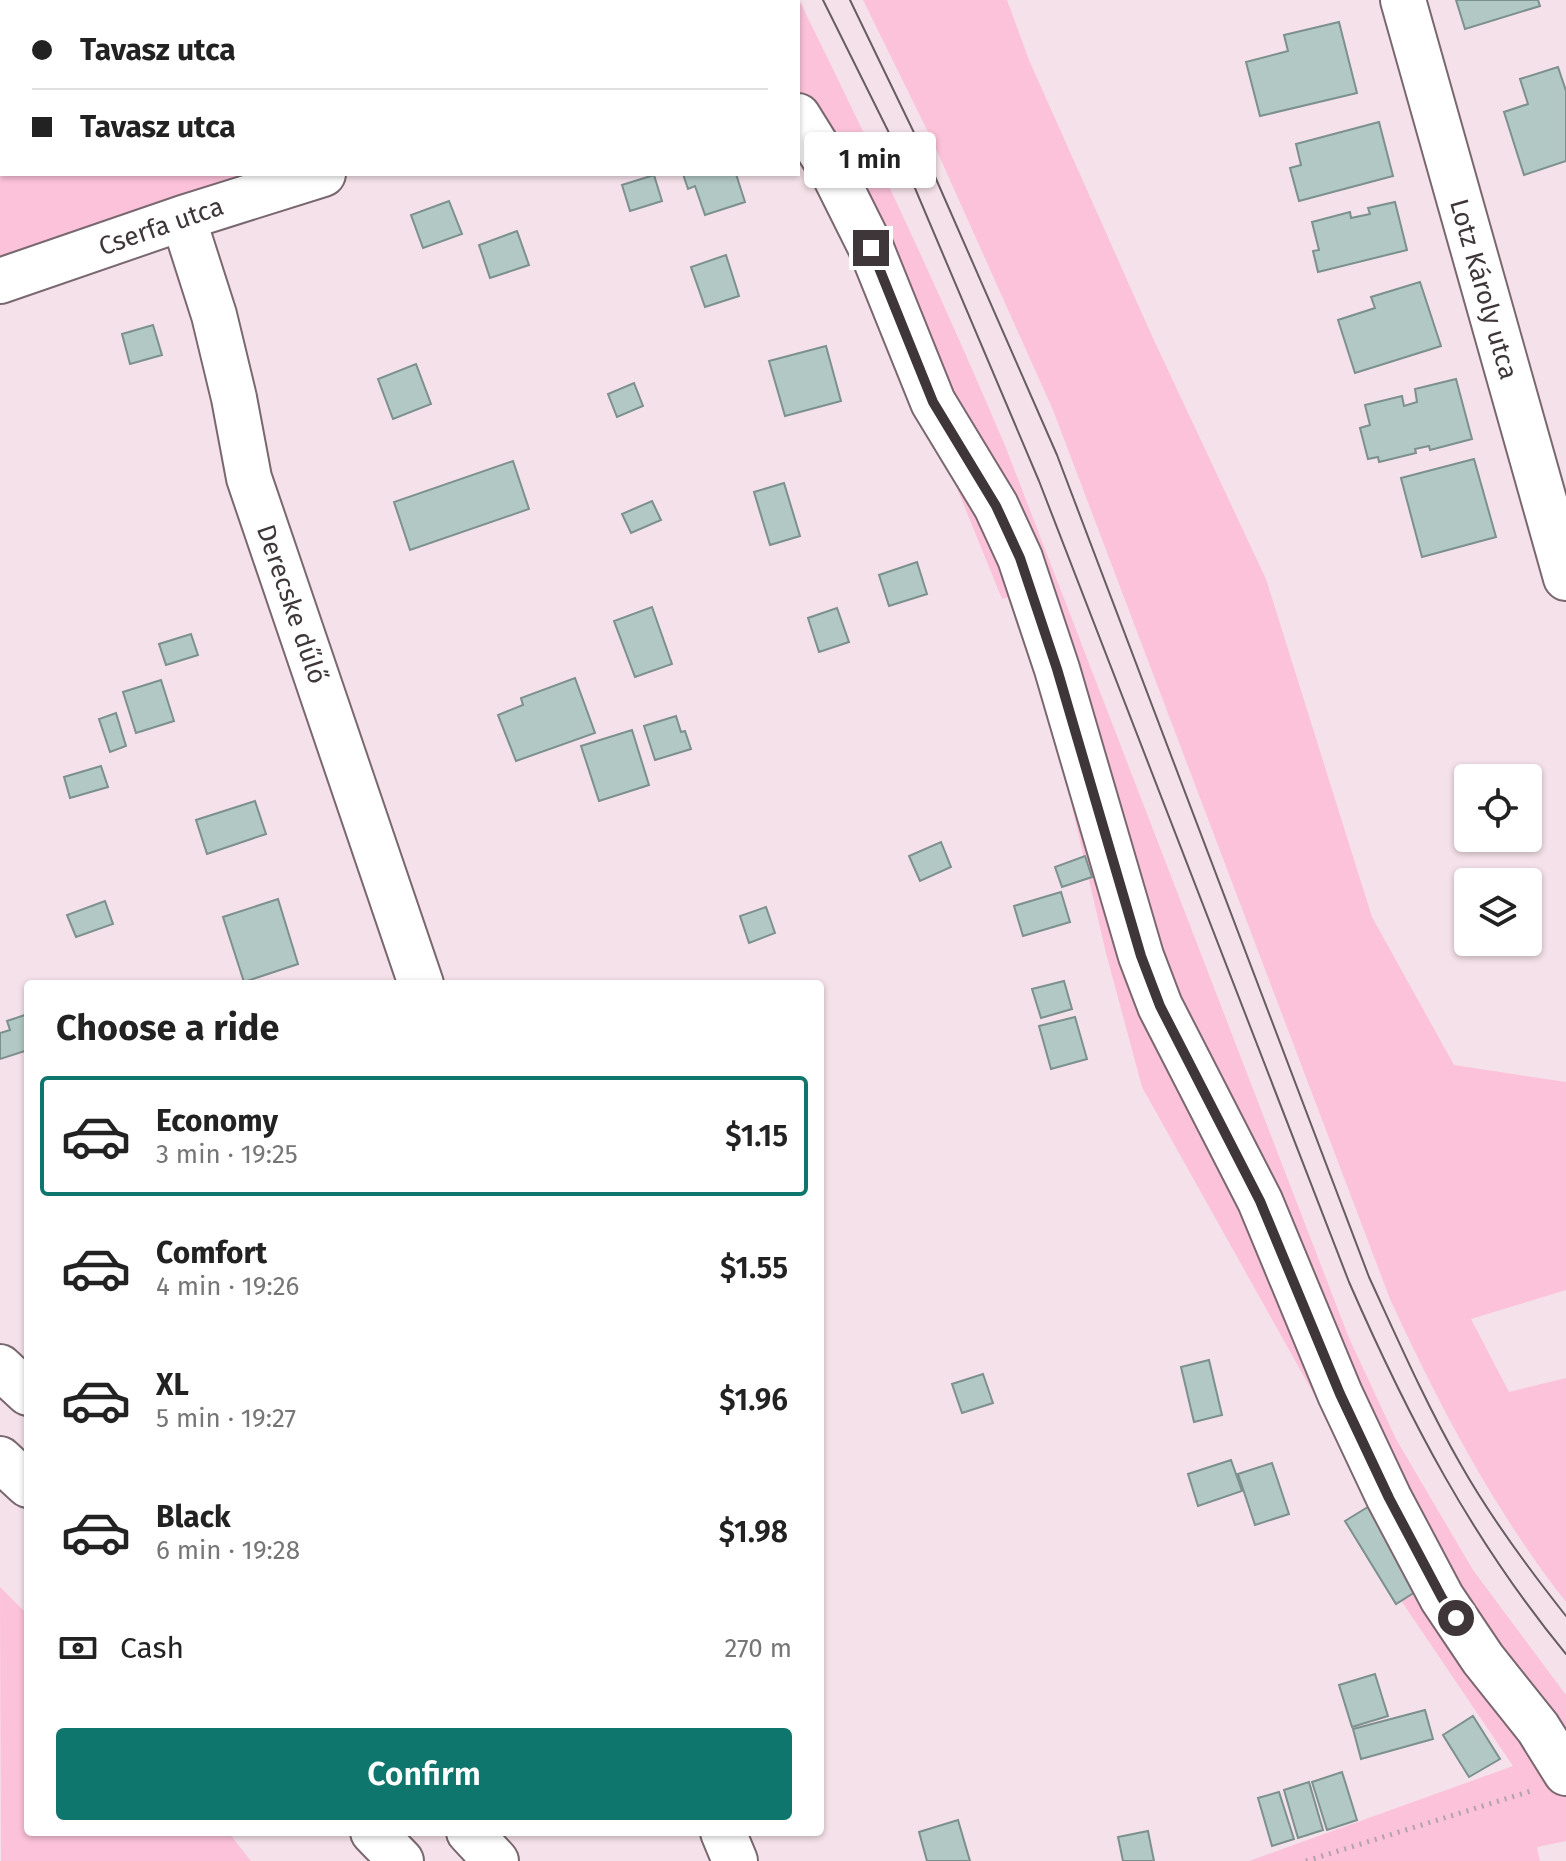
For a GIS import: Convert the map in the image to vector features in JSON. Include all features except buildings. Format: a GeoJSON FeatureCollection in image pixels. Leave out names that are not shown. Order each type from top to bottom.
{"type":"FeatureCollection","features":[{"type":"Feature","properties":{"kind":"main road","name":"Lotz Károly utca"},"geometry":{"type":"LineString","coordinates":[[1403,0],[1566,578]]}},
{"type":"Feature","properties":{"kind":"main road"},"geometry":{"type":"LineString","coordinates":[[800,119],[834,174],[871,248],[933,402],[996,506],[1020,558],[1057,669],[1141,956],[1160,1006],[1260,1201],[1340,1394],[1389,1498],[1442,1598],[1483,1659],[1538,1728],[1552,1781]]}},
{"type":"Feature","properties":{"kind":"main road","name":"Cserfa utca"},"geometry":{"type":"LineString","coordinates":[[0,281],[317,176]]}},
{"type":"Feature","properties":{"kind":"main road","name":"Derecske dűlő"},"geometry":{"type":"LineString","coordinates":[[183,218],[214,315],[249,478],[420,980]]}},
{"type":"Feature","properties":{"kind":"main road"},"geometry":{"type":"LineString","coordinates":[[0,1367],[24,1389]]}},
{"type":"Feature","properties":{"kind":"main road"},"geometry":{"type":"LineString","coordinates":[[0,1459],[24,1481]]}},
{"type":"Feature","properties":{"kind":"main road"},"geometry":{"type":"LineString","coordinates":[[377,1836],[401,1861]]}},
{"type":"Feature","properties":{"kind":"main road"},"geometry":{"type":"LineString","coordinates":[[473,1836],[496,1861]]}},
{"type":"Feature","properties":{"kind":"main road"},"geometry":{"type":"LineString","coordinates":[[725,1836],[735,1861]]}},
{"type":"Feature","properties":{"kind":"path"},"geometry":{"type":"LineString","coordinates":[[1306,1861],[1552,1781]]}},
{"type":"Feature","properties":{"kind":"shaded area"},"geometry":{"type":"Polygon","coordinates":[[[863,0],[1007,0],[1029,60],[1152,336],[1266,579],[1372,917],[1454,1065],[1566,1082],[1566,1290],[1471,1319],[1509,1392],[1566,1378],[1566,1602],[1539,1567],[1491,1493],[1428,1378],[1390,1299],[1053,410],[932,140],[863,0]]]}},
{"type":"Feature","properties":{"kind":"shaded area"},"geometry":{"type":"Polygon","coordinates":[[[800,2],[932,279],[1006,448],[1349,1338],[1396,1439],[1473,1570],[1566,1695],[1566,1841],[1537,1847],[1540,1861],[1249,1861],[1513,1766],[1400,1599],[1424,1591],[1142,1087],[1106,953],[1062,764],[1009,597],[1002,599],[800,102],[800,2]]]}},
{"type":"Feature","properties":{"kind":"shaded area"},"geometry":{"type":"Polygon","coordinates":[[[0,176],[245,176],[0,265],[0,176]]]}},
{"type":"Feature","properties":{"kind":"shaded area"},"geometry":{"type":"Polygon","coordinates":[[[0,1587],[24,1611],[24,1836],[231,1836],[251,1861],[1,1861],[0,1587]]]}},
{"type":"Feature","properties":{"kind":"tram line"},"geometry":{"type":"LineString","coordinates":[[823,0],[906,167],[1039,481],[1371,1332],[1444,1476],[1501,1567],[1566,1654]]}},
{"type":"Feature","properties":{"kind":"tram line"},"geometry":{"type":"LineString","coordinates":[[850,0],[933,172],[1057,455],[1369,1277],[1424,1395],[1461,1465],[1510,1542],[1566,1616]]}},
{"type":"Feature","properties":{"kind":"route"},"geometry":{"type":"LineString","coordinates":[[871,248],[933,402],[996,506],[1020,558],[1057,669],[1141,956],[1160,1006],[1260,1201],[1340,1394],[1389,1498],[1442,1598],[1456,1618]]}}]}
